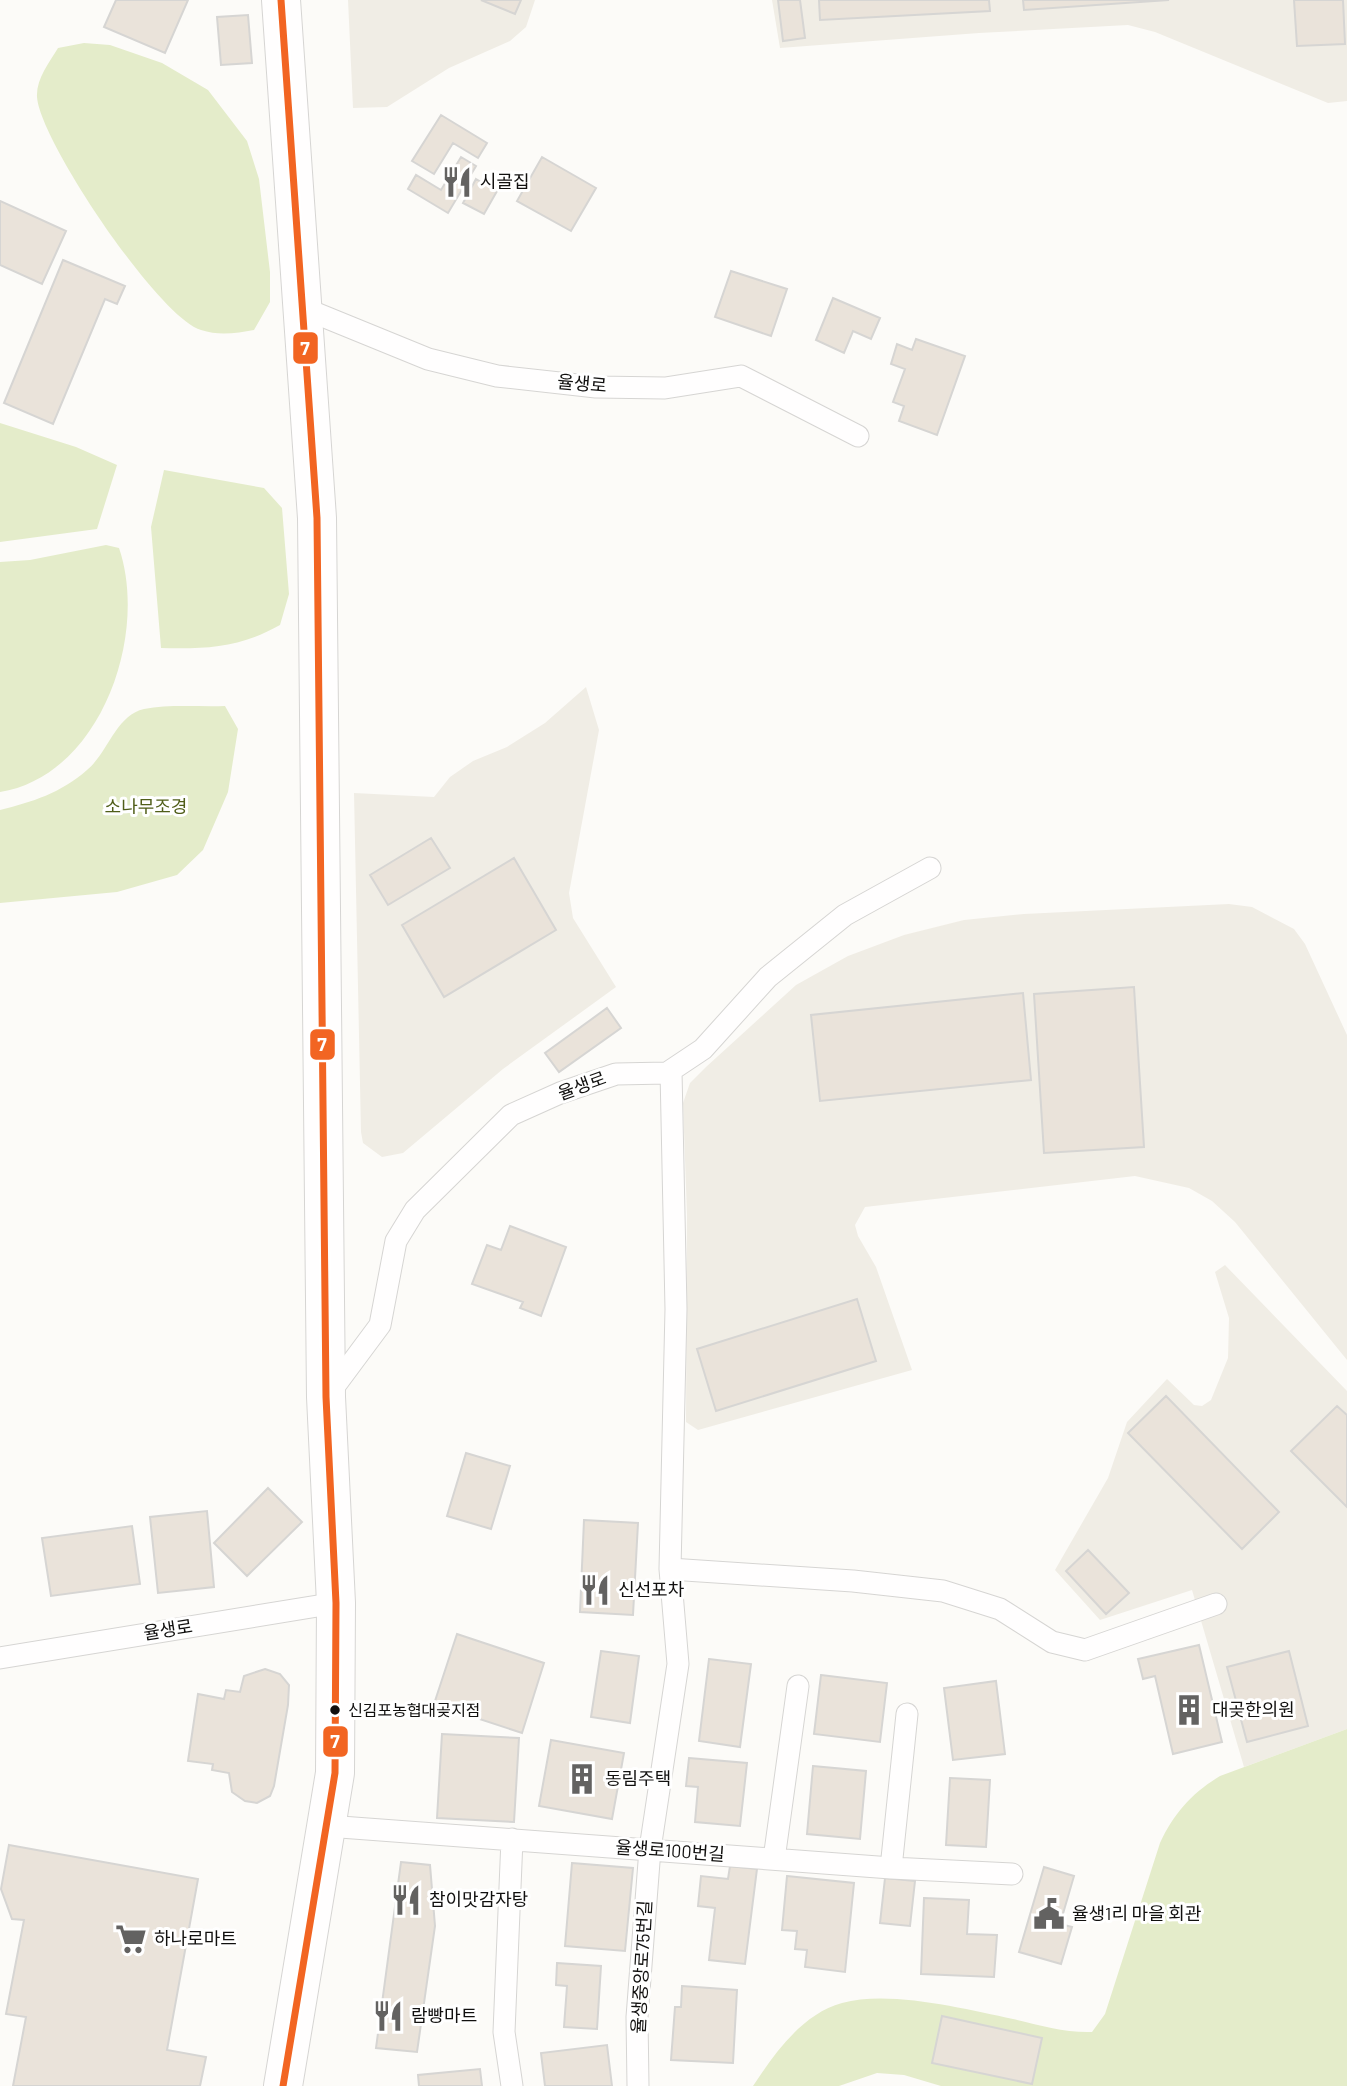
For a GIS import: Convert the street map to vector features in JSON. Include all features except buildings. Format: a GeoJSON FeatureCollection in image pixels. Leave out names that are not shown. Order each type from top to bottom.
{"type":"FeatureCollection","features":[{"type":"Feature","properties":{"kind":"street"},"geometry":{"type":"LineString","coordinates":[[281,0],[317,518],[326,1397],[336,1603],[335,1773],[283,2086]]}},
{"type":"Feature","properties":{"kind":"lane","name":"율생로"},"geometry":{"type":"LineString","coordinates":[[303,308],[428,359],[498,376],[596,387],[665,388],[741,376],[858,436]]}},
{"type":"Feature","properties":{"kind":"lane"},"geometry":{"type":"LineString","coordinates":[[671,1071],[703,1049],[768,977],[845,915],[930,868]]}},
{"type":"Feature","properties":{"kind":"lane","name":"율생로"},"geometry":{"type":"LineString","coordinates":[[326,1397],[380,1325],[396,1241],[415,1210],[464,1159],[511,1115],[560,1093],[615,1074],[671,1071]]}},
{"type":"Feature","properties":{"kind":"lane","name":"율생중앙로75번길"},"geometry":{"type":"LineString","coordinates":[[638,2086],[637,2017],[650,1849],[678,1664],[670,1569],[676,1322],[671,1071]]}},
{"type":"Feature","properties":{"kind":"lane"},"geometry":{"type":"LineString","coordinates":[[670,1569],[853,1581],[943,1591],[1000,1609],[1052,1642],[1085,1650],[1216,1604]]}},
{"type":"Feature","properties":{"kind":"lane","name":"율생로"},"geometry":{"type":"LineString","coordinates":[[0,1658],[336,1603]]}},
{"type":"Feature","properties":{"kind":"lane"},"geometry":{"type":"LineString","coordinates":[[774,1859],[798,1686]]}},
{"type":"Feature","properties":{"kind":"lane"},"geometry":{"type":"LineString","coordinates":[[891,1868],[907,1714]]}},
{"type":"Feature","properties":{"kind":"lane","name":"율생로100번길"},"geometry":{"type":"LineString","coordinates":[[327,1826],[891,1868],[1013,1874]]}},
{"type":"Feature","properties":{"kind":"lane"},"geometry":{"type":"LineString","coordinates":[[512,1839],[504,2032],[512,2086]]}},
{"type":"Feature","properties":{"kind":"shaded area"},"geometry":{"type":"Polygon","coordinates":[[[348,0],[535,0],[526,27],[510,41],[449,68],[387,107],[353,108],[348,0]]]}},
{"type":"Feature","properties":{"kind":"shaded area"},"geometry":{"type":"Polygon","coordinates":[[[772,0],[1347,0],[1347,101],[1328,103],[1155,32],[1128,25],[780,48],[772,0]]]}},
{"type":"Feature","properties":{"kind":"shaded area"},"geometry":{"type":"Polygon","coordinates":[[[586,687],[599,730],[569,893],[573,918],[616,987],[503,1069],[403,1153],[382,1157],[363,1143],[361,1132],[354,793],[434,797],[450,777],[473,761],[507,747],[545,723],[586,687]]]}},
{"type":"Feature","properties":{"kind":"shaded area"},"geometry":{"type":"Polygon","coordinates":[[[1229,904],[1252,907],[1294,929],[1305,944],[1347,1035],[1347,1360],[1235,1222],[1212,1201],[1189,1188],[1135,1176],[865,1207],[855,1225],[858,1236],[876,1267],[912,1370],[698,1430],[686,1422],[687,1215],[683,1103],[690,1083],[706,1067],[796,985],[848,956],[904,935],[964,920],[1024,914],[1229,904]]]}},
{"type":"Feature","properties":{"kind":"shaded area"},"geometry":{"type":"Polygon","coordinates":[[[1225,1265],[1347,1391],[1347,1729],[1244,1767],[1192,1590],[1100,1620],[1055,1570],[1108,1478],[1127,1422],[1167,1379],[1194,1405],[1202,1406],[1211,1400],[1228,1358],[1229,1318],[1215,1272],[1225,1265]]]}},
{"type":"Feature","properties":{"kind":"green space"},"geometry":{"type":"Polygon","coordinates":[[[84,43],[110,45],[162,63],[208,90],[247,141],[259,179],[270,272],[270,302],[254,330],[214,333],[201,330],[182,318],[131,263],[79,187],[43,119],[37,90],[47,65],[58,48],[84,43]]]}},
{"type":"Feature","properties":{"kind":"green space"},"geometry":{"type":"Polygon","coordinates":[[[0,423],[76,447],[117,465],[97,529],[0,542],[0,423]]]}},
{"type":"Feature","properties":{"kind":"green space"},"geometry":{"type":"Polygon","coordinates":[[[164,470],[264,488],[282,508],[289,594],[280,625],[265,633],[222,646],[161,648],[151,527],[164,470]]]}},
{"type":"Feature","properties":{"kind":"green space","name":"소나무조경"},"geometry":{"type":"Polygon","coordinates":[[[106,545],[119,548],[127,583],[127,621],[121,660],[108,697],[90,731],[65,760],[35,781],[0,792],[0,562],[30,560],[106,545]]]}},
{"type":"Feature","properties":{"kind":"green space","name":"소나무조경"},"geometry":{"type":"Polygon","coordinates":[[[225,706],[238,729],[228,792],[203,850],[177,875],[117,892],[0,903],[0,810],[46,796],[77,778],[94,763],[119,726],[134,713],[164,707],[225,706]]]}},
{"type":"Feature","properties":{"kind":"green space"},"geometry":{"type":"Polygon","coordinates":[[[1347,1729],[1347,2086],[941,2086],[904,2075],[877,2073],[839,2086],[753,2086],[780,2048],[802,2025],[828,2008],[842,2003],[882,1999],[927,2002],[1052,2028],[1092,2032],[1105,2014],[1160,1843],[1171,1822],[1185,1805],[1201,1789],[1220,1776],[1347,1729]]]}},
{"type":"Feature","properties":{"kind":"transit line","name":"7"},"geometry":{"type":"LineString","coordinates":[[281,0],[317,518],[326,1397],[336,1603],[335,1773],[283,2086]]}},
{"type":"Feature","properties":{"kind":"place","name":"시골집"},"geometry":{"type":"Point","coordinates":[457,182]}},
{"type":"Feature","properties":{"kind":"place","name":"신선포차"},"geometry":{"type":"Point","coordinates":[595,1590]}},
{"type":"Feature","properties":{"kind":"place","name":"신김포농협대곶지점"},"geometry":{"type":"Point","coordinates":[335,1710]}},
{"type":"Feature","properties":{"kind":"place","name":"대곶한의원"},"geometry":{"type":"Point","coordinates":[1189,1710]}},
{"type":"Feature","properties":{"kind":"place","name":"동림주택"},"geometry":{"type":"Point","coordinates":[582,1779]}},
{"type":"Feature","properties":{"kind":"place","name":"참이맛감자탕"},"geometry":{"type":"Point","coordinates":[406,1900]}},
{"type":"Feature","properties":{"kind":"place","name":"율생1리 마을 회관"},"geometry":{"type":"Point","coordinates":[1049,1914]}},
{"type":"Feature","properties":{"kind":"place","name":"하나로마트"},"geometry":{"type":"Point","coordinates":[131,1939]}},
{"type":"Feature","properties":{"kind":"place","name":"람빵마트"},"geometry":{"type":"Point","coordinates":[388,2016]}}]}
